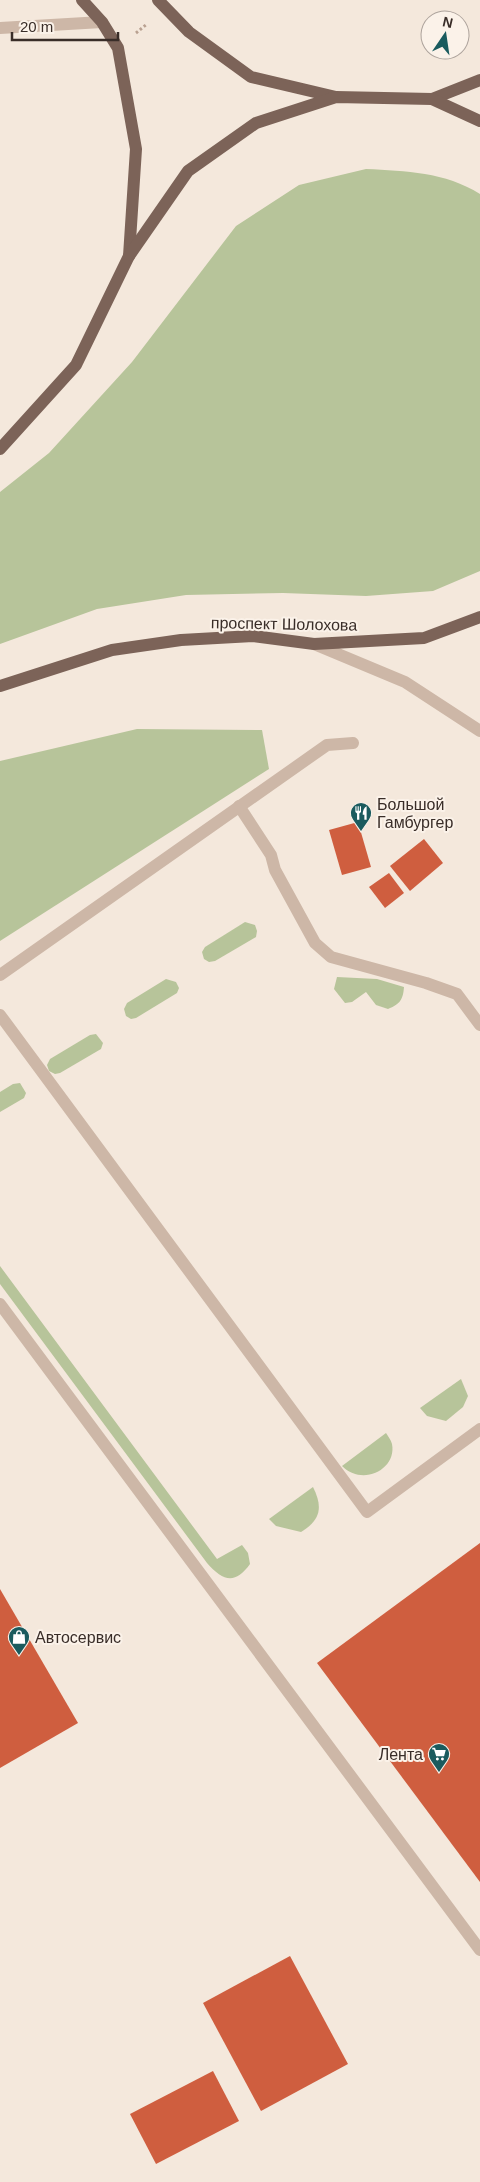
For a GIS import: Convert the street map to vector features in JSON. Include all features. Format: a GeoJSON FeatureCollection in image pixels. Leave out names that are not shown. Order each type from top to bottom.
{"type":"FeatureCollection","features":[{"type":"Feature","properties":{"kind":"main road"},"geometry":{"type":"LineString","coordinates":[[82,0],[102,22],[118,48],[136,149],[129,256]]}},
{"type":"Feature","properties":{"kind":"main road"},"geometry":{"type":"LineString","coordinates":[[162,4],[190,32],[251,77],[336,97],[432,99],[480,80]]}},
{"type":"Feature","properties":{"kind":"main road"},"geometry":{"type":"LineString","coordinates":[[0,448],[76,365],[129,256],[188,171],[256,123],[336,97]]}},
{"type":"Feature","properties":{"kind":"main road"},"geometry":{"type":"LineString","coordinates":[[432,99],[480,121]]}},
{"type":"Feature","properties":{"kind":"main road","name":"проспект Шолохова"},"geometry":{"type":"LineString","coordinates":[[0,686],[112,650],[161,643],[253,636],[314,644],[424,638],[480,617]]}},
{"type":"Feature","properties":{"kind":"lane"},"geometry":{"type":"LineString","coordinates":[[0,28],[102,22]]}},
{"type":"Feature","properties":{"kind":"lane"},"geometry":{"type":"LineString","coordinates":[[314,644],[405,682],[480,731]]}},
{"type":"Feature","properties":{"kind":"lane"},"geometry":{"type":"LineString","coordinates":[[0,975],[327,745],[353,743]]}},
{"type":"Feature","properties":{"kind":"lane"},"geometry":{"type":"LineString","coordinates":[[239,806],[271,855],[275,870],[315,943],[331,957],[426,983],[457,994],[480,1025]]}},
{"type":"Feature","properties":{"kind":"lane"},"geometry":{"type":"LineString","coordinates":[[0,1015],[367,1512],[480,1429]]}},
{"type":"Feature","properties":{"kind":"lane"},"geometry":{"type":"LineString","coordinates":[[0,1304],[480,1950]]}},
{"type":"Feature","properties":{"kind":"path"},"geometry":{"type":"LineString","coordinates":[[118,48],[162,4]]}},
{"type":"Feature","properties":{"kind":"green space"},"geometry":{"type":"Polygon","coordinates":[[[366,169],[410,172],[439,177],[453,181],[480,194],[480,571],[433,591],[366,596],[283,593],[186,595],[97,609],[0,644],[0,492],[49,453],[132,362],[236,226],[299,185],[366,169]]]}},
{"type":"Feature","properties":{"kind":"green space"},"geometry":{"type":"Polygon","coordinates":[[[137,729],[262,730],[269,769],[0,941],[0,761],[137,729]]]}},
{"type":"Feature","properties":{"kind":"green space"},"geometry":{"type":"Polygon","coordinates":[[[245,922],[255,925],[256,937],[215,961],[209,962],[204,959],[202,952],[205,947],[245,922]]]}},
{"type":"Feature","properties":{"kind":"green space"},"geometry":{"type":"Polygon","coordinates":[[[337,977],[377,979],[404,987],[403,995],[398,1003],[388,1009],[376,1005],[366,992],[352,1002],[345,1003],[334,989],[337,977]]]}},
{"type":"Feature","properties":{"kind":"green space"},"geometry":{"type":"Polygon","coordinates":[[[166,979],[176,982],[179,988],[177,993],[136,1018],[131,1019],[126,1016],[124,1009],[127,1003],[166,979]]]}},
{"type":"Feature","properties":{"kind":"green space"},"geometry":{"type":"Polygon","coordinates":[[[96,1034],[103,1043],[101,1049],[60,1073],[55,1074],[49,1071],[47,1065],[50,1059],[90,1035],[96,1034]]]}},
{"type":"Feature","properties":{"kind":"green space"},"geometry":{"type":"Polygon","coordinates":[[[20,1083],[26,1093],[24,1098],[0,1112],[0,1092],[13,1084],[20,1083]]]}},
{"type":"Feature","properties":{"kind":"green space"},"geometry":{"type":"Polygon","coordinates":[[[0,1266],[217,1559],[242,1545],[248,1553],[250,1564],[245,1571],[234,1578],[224,1577],[207,1563],[0,1284],[0,1266]]]}},
{"type":"Feature","properties":{"kind":"green space"},"geometry":{"type":"Polygon","coordinates":[[[461,1379],[468,1396],[463,1407],[446,1421],[427,1416],[420,1408],[461,1379]]]}},
{"type":"Feature","properties":{"kind":"green space"},"geometry":{"type":"Polygon","coordinates":[[[386,1433],[392,1444],[392,1453],[384,1467],[368,1475],[359,1475],[350,1472],[342,1466],[386,1433]]]}},
{"type":"Feature","properties":{"kind":"green space"},"geometry":{"type":"Polygon","coordinates":[[[313,1487],[319,1507],[316,1518],[308,1527],[301,1532],[276,1526],[269,1519],[313,1487]]]}},
{"type":"Feature","properties":{"kind":"building"},"geometry":{"type":"Polygon","coordinates":[[[358,822],[371,867],[342,875],[329,830],[358,822]]]}},
{"type":"Feature","properties":{"kind":"building"},"geometry":{"type":"Polygon","coordinates":[[[424,839],[443,863],[410,891],[390,866],[424,839]]]}},
{"type":"Feature","properties":{"kind":"building"},"geometry":{"type":"Polygon","coordinates":[[[389,873],[404,893],[385,908],[369,887],[389,873]]]}},
{"type":"Feature","properties":{"kind":"building","name":"Лента"},"geometry":{"type":"Polygon","coordinates":[[[480,1543],[480,1882],[317,1663],[480,1543]]]}},
{"type":"Feature","properties":{"kind":"building","name":"Автосервис"},"geometry":{"type":"Polygon","coordinates":[[[0,1589],[78,1723],[0,1768],[0,1589]]]}},
{"type":"Feature","properties":{"kind":"building"},"geometry":{"type":"Polygon","coordinates":[[[290,1956],[348,2064],[261,2111],[203,2003],[290,1956]]]}},
{"type":"Feature","properties":{"kind":"building"},"geometry":{"type":"Polygon","coordinates":[[[213,2071],[239,2121],[156,2164],[130,2114],[213,2071]]]}},
{"type":"Feature","properties":{"kind":"place","name":"Большой Гамбургер"},"geometry":{"type":"Point","coordinates":[361,832]}},
{"type":"Feature","properties":{"kind":"place","name":"Автосервис"},"geometry":{"type":"Point","coordinates":[19,1656]}},
{"type":"Feature","properties":{"kind":"place","name":"Лента"},"geometry":{"type":"Point","coordinates":[439,1773]}}]}
